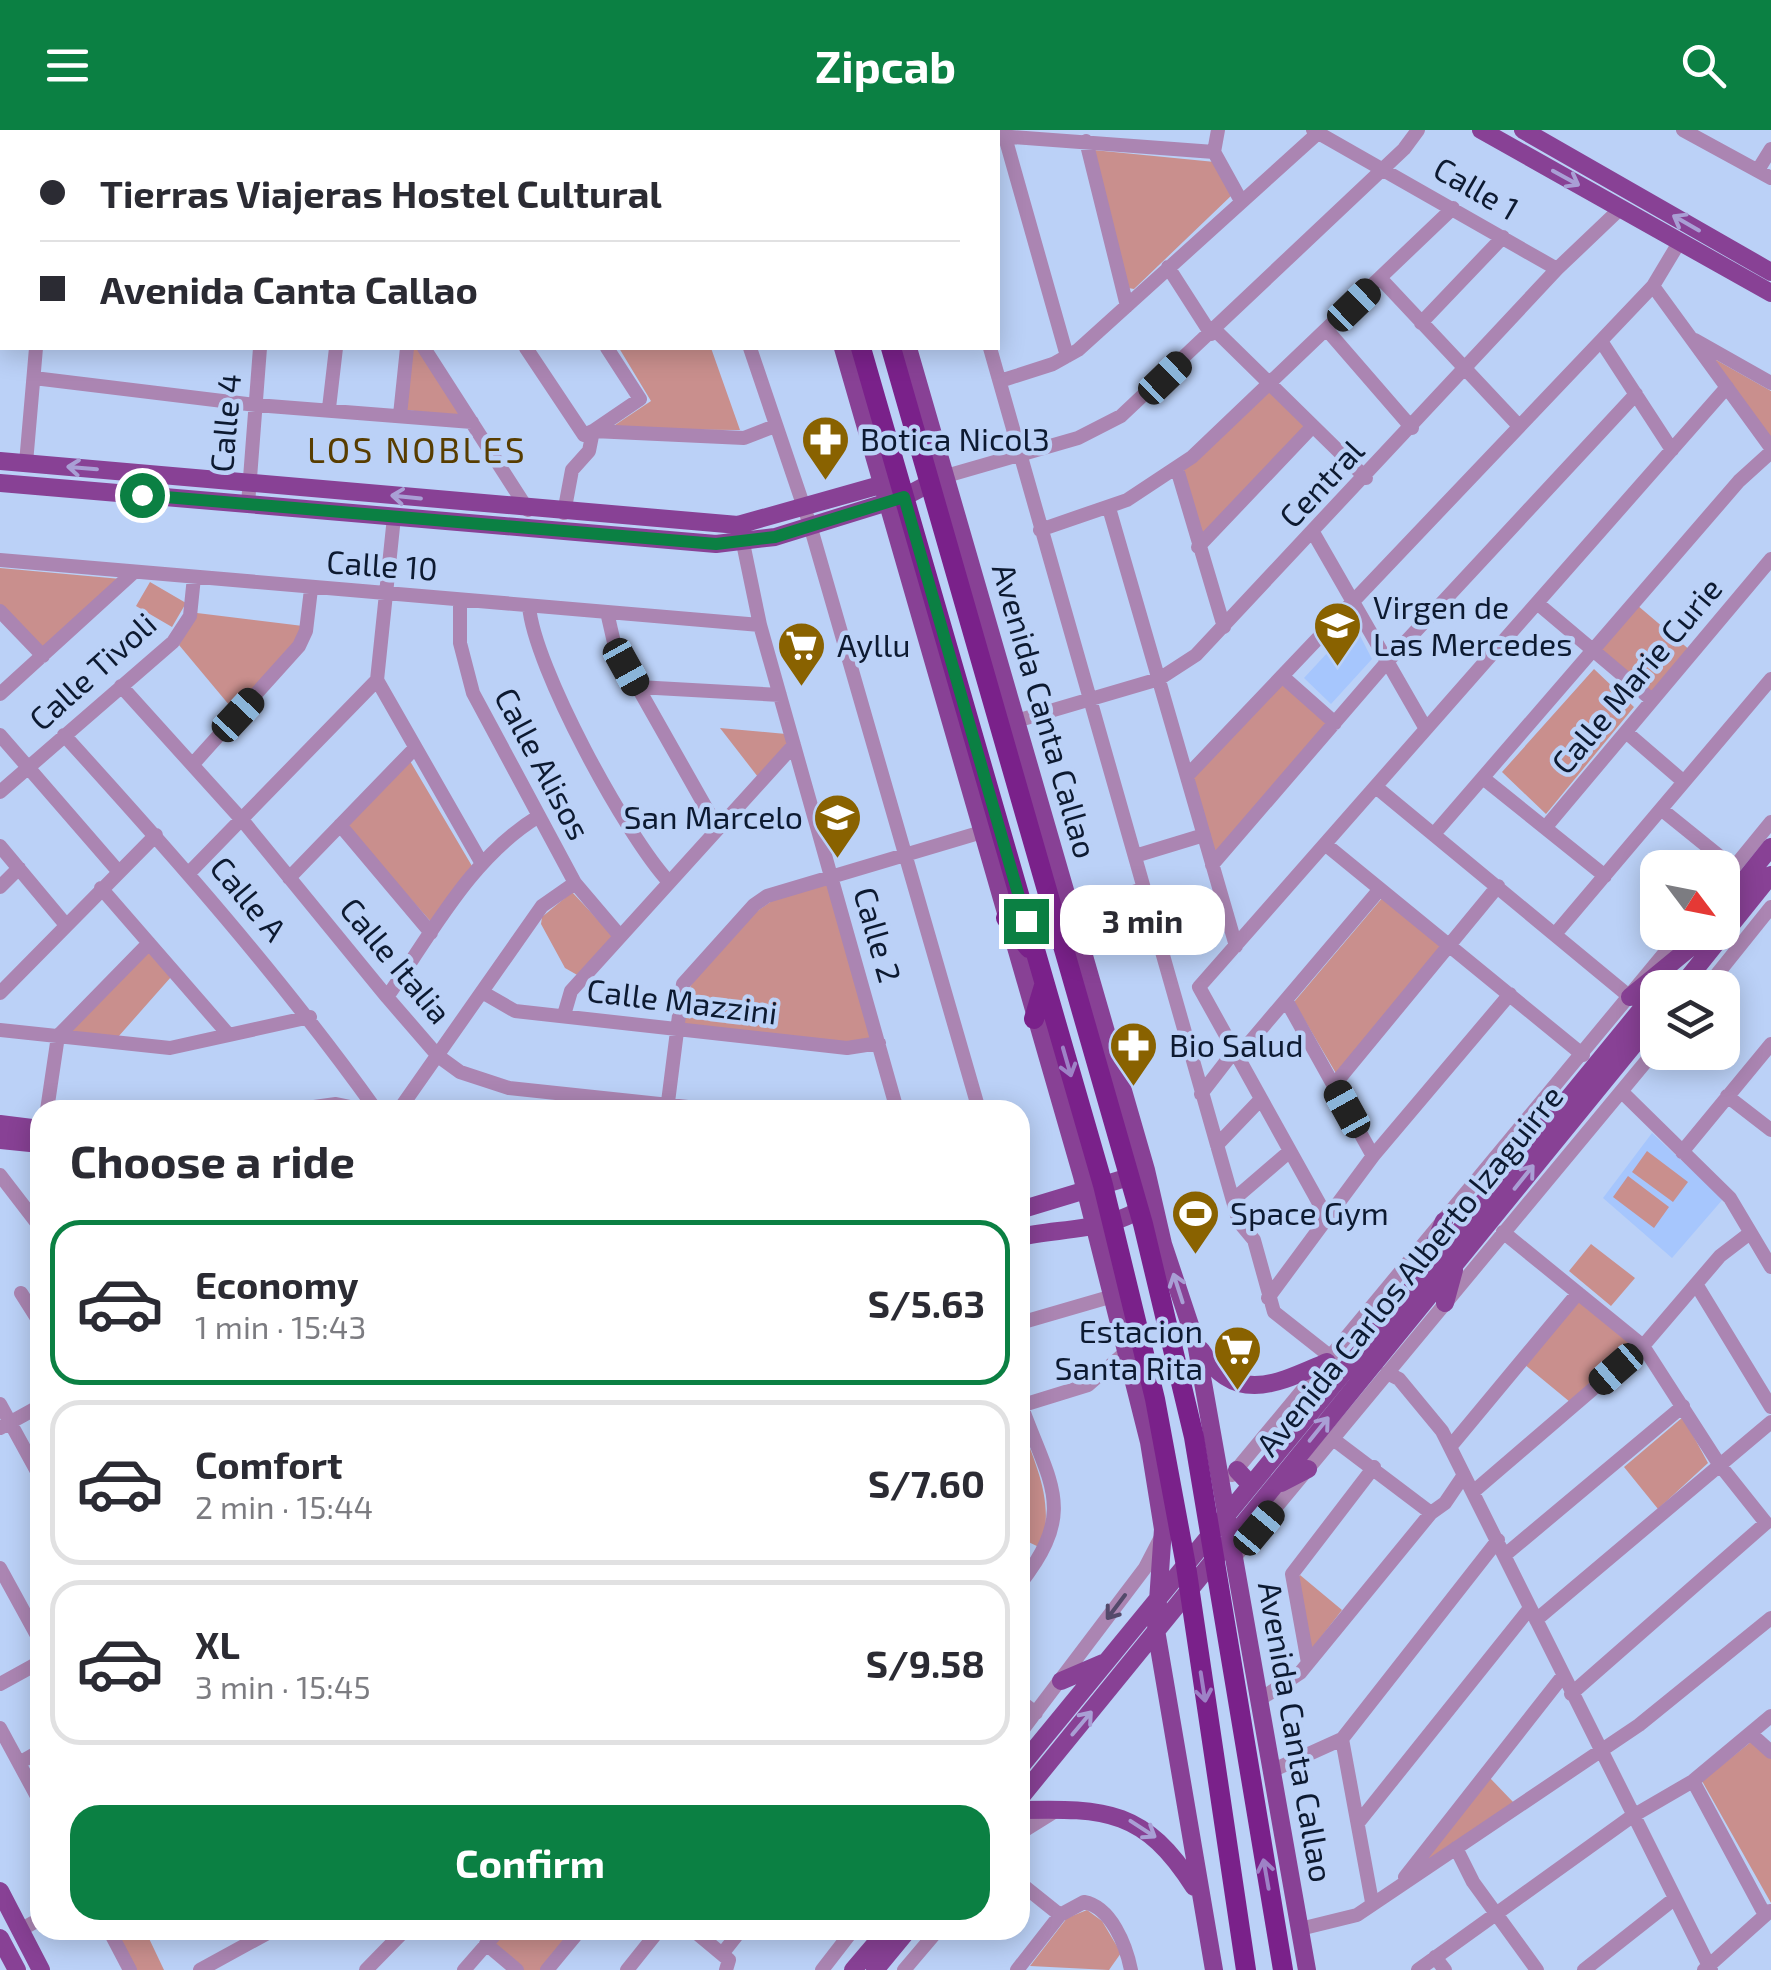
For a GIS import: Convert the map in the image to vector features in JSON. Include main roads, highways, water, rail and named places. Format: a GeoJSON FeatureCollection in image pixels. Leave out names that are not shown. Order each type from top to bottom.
{"type":"FeatureCollection","features":[{"type":"Feature","properties":{"kind":"highway"},"geometry":{"type":"LineString","coordinates":[[861,350],[893,491],[1045,984],[1103,1221],[1156,1400],[1186,1566],[1246,1970]]}},
{"type":"Feature","properties":{"kind":"highway","name":"Avenida Canta Callao"},"geometry":{"type":"LineString","coordinates":[[892,350],[938,478],[975,636],[1146,1205],[1194,1437],[1221,1536],[1282,1970]]}},
{"type":"Feature","properties":{"kind":"highway"},"geometry":{"type":"LineString","coordinates":[[960,578],[966,545]]}},
{"type":"Feature","properties":{"kind":"highway"},"geometry":{"type":"LineString","coordinates":[[975,636],[1002,670]]}},
{"type":"Feature","properties":{"kind":"highway"},"geometry":{"type":"LineString","coordinates":[[1006,918],[1036,957]]}},
{"type":"Feature","properties":{"kind":"highway"},"geometry":{"type":"LineString","coordinates":[[1034,1019],[1045,984]]}},
{"type":"Feature","properties":{"kind":"main road"},"geometry":{"type":"LineString","coordinates":[[1480,130],[1771,294]]}},
{"type":"Feature","properties":{"kind":"main road"},"geometry":{"type":"LineString","coordinates":[[1530,132],[1771,272]]}},
{"type":"Feature","properties":{"kind":"main road"},"geometry":{"type":"LineString","coordinates":[[844,350],[893,491],[1034,1019],[1095,1188]]}},
{"type":"Feature","properties":{"kind":"main road","name":"Avenida Canta Callao"},"geometry":{"type":"LineString","coordinates":[[908,350],[938,478],[966,545],[1002,670],[1138,1174]]}},
{"type":"Feature","properties":{"kind":"main road"},"geometry":{"type":"LineString","coordinates":[[0,462],[738,525],[806,516]]}},
{"type":"Feature","properties":{"kind":"main road"},"geometry":{"type":"LineString","coordinates":[[0,483],[742,542],[806,516],[938,478]]}},
{"type":"Feature","properties":{"kind":"main road"},"geometry":{"type":"LineString","coordinates":[[1740,886],[1771,847]]}},
{"type":"Feature","properties":{"kind":"main road"},"geometry":{"type":"LineString","coordinates":[[1694,970],[1771,875]]}},
{"type":"Feature","properties":{"kind":"main road"},"geometry":{"type":"LineString","coordinates":[[1630,996],[1678,950]]}},
{"type":"Feature","properties":{"kind":"main road","name":"Avenida Carlos Alberto Izaguirre"},"geometry":{"type":"LineString","coordinates":[[1030,1755],[1186,1566],[1272,1488],[1456,1262],[1640,1012]]}},
{"type":"Feature","properties":{"kind":"main road","name":"Avenida Carlos Alberto Izaguirre"},"geometry":{"type":"LineString","coordinates":[[1221,1536],[1227,1514],[1420,1277],[1640,1037]]}},
{"type":"Feature","properties":{"kind":"main road"},"geometry":{"type":"LineString","coordinates":[[4,1121],[30,1127]]}},
{"type":"Feature","properties":{"kind":"main road"},"geometry":{"type":"LineString","coordinates":[[0,1140],[30,1143]]}},
{"type":"Feature","properties":{"kind":"main road"},"geometry":{"type":"LineString","coordinates":[[1030,1206],[1138,1174]]}},
{"type":"Feature","properties":{"kind":"main road"},"geometry":{"type":"LineString","coordinates":[[1030,1235],[1103,1221],[1146,1205]]}},
{"type":"Feature","properties":{"kind":"main road","name":"Avenida Canta Callao"},"geometry":{"type":"LineString","coordinates":[[1146,1205],[1196,1343],[1227,1514]]}},
{"type":"Feature","properties":{"kind":"main road"},"geometry":{"type":"LineString","coordinates":[[1103,1221],[1113,1296],[1163,1529],[1156,1630],[1214,1970]]}},
{"type":"Feature","properties":{"kind":"main road"},"geometry":{"type":"LineString","coordinates":[[1420,1277],[1444,1221]]}},
{"type":"Feature","properties":{"kind":"main road"},"geometry":{"type":"LineString","coordinates":[[1445,1303],[1456,1262]]}},
{"type":"Feature","properties":{"kind":"main road"},"geometry":{"type":"LineString","coordinates":[[1196,1343],[1221,1372],[1252,1386],[1285,1382],[1329,1360]]}},
{"type":"Feature","properties":{"kind":"main road"},"geometry":{"type":"LineString","coordinates":[[1272,1488],[1308,1469]]}},
{"type":"Feature","properties":{"kind":"main road"},"geometry":{"type":"LineString","coordinates":[[1237,1470],[1251,1485]]}},
{"type":"Feature","properties":{"kind":"main road"},"geometry":{"type":"LineString","coordinates":[[1030,1786],[1188,1590],[1224,1559]]}},
{"type":"Feature","properties":{"kind":"main road","name":"Avenida Canta Callao"},"geometry":{"type":"LineString","coordinates":[[1224,1559],[1259,1700],[1306,1970]]}},
{"type":"Feature","properties":{"kind":"main road"},"geometry":{"type":"LineString","coordinates":[[1061,1681],[1108,1661]]}},
{"type":"Feature","properties":{"kind":"main road"},"geometry":{"type":"LineString","coordinates":[[1030,1810],[1104,1811],[1137,1823],[1176,1858],[1200,1896]]}},
{"type":"Feature","properties":{"kind":"main road"},"geometry":{"type":"LineString","coordinates":[[0,1891],[41,1970]]}},
{"type":"Feature","properties":{"kind":"main road"},"geometry":{"type":"LineString","coordinates":[[0,1938],[17,1970]]}},
{"type":"Feature","properties":{"kind":"main road"},"geometry":{"type":"LineString","coordinates":[[853,1970],[878,1940]]}},
{"type":"Feature","properties":{"kind":"main road"},"geometry":{"type":"LineString","coordinates":[[875,1970],[900,1940]]}},
{"type":"Feature","properties":{"kind":"place","name":"Botica Nicol3"},"geometry":{"type":"Point","coordinates":[825,482]}},
{"type":"Feature","properties":{"kind":"place","name":"Virgen de Las Mercedes"},"geometry":{"type":"Point","coordinates":[1338,668]}},
{"type":"Feature","properties":{"kind":"place","name":"Ayllu"},"geometry":{"type":"Point","coordinates":[802,688]}},
{"type":"Feature","properties":{"kind":"place","name":"San Marcelo"},"geometry":{"type":"Point","coordinates":[838,860]}},
{"type":"Feature","properties":{"kind":"place","name":"Bio Salud"},"geometry":{"type":"Point","coordinates":[1134,1088]}},
{"type":"Feature","properties":{"kind":"place","name":"Space Gym"},"geometry":{"type":"Point","coordinates":[1195,1256]}},
{"type":"Feature","properties":{"kind":"place","name":"Estacion Santa Rita"},"geometry":{"type":"Point","coordinates":[1238,1392]}},
{"type":"Feature","properties":{"kind":"district","name":"LOS NOBLES"},"geometry":{"type":"Point","coordinates":[417,451]}}]}
